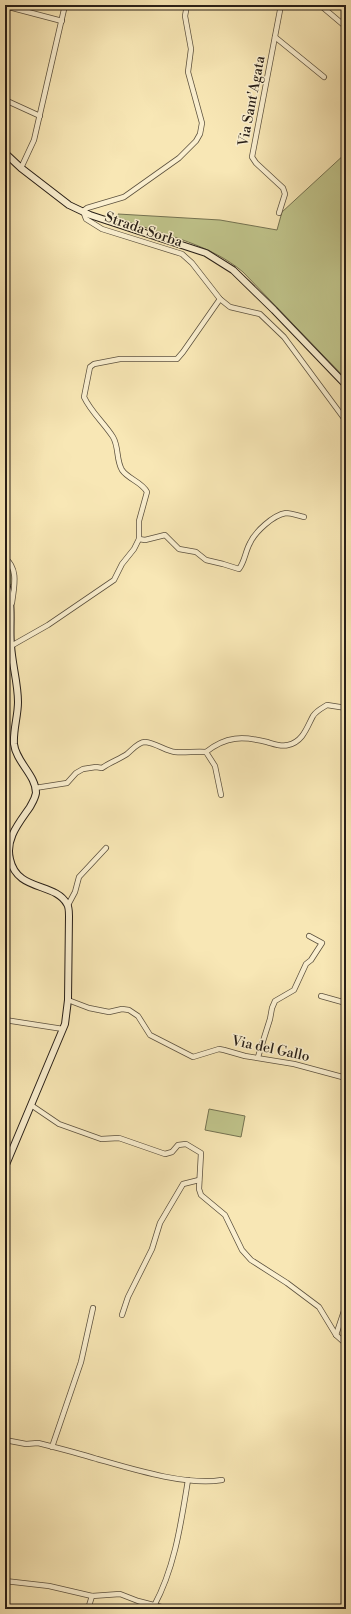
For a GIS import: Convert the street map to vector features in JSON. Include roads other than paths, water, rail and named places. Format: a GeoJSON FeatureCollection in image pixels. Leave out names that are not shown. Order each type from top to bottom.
{"type":"FeatureCollection","features":[{"type":"Feature","properties":{"kind":"street"},"geometry":{"type":"LineString","coordinates":[[21,168],[34,140],[65,5]]}},
{"type":"Feature","properties":{"kind":"street"},"geometry":{"type":"LineString","coordinates":[[83,211],[87,208],[124,197],[179,158],[196,141],[200,134],[202,123],[188,72],[191,49],[185,16],[187,5]]}},
{"type":"Feature","properties":{"kind":"street","name":"Via Sant'Agata"},"geometry":{"type":"LineString","coordinates":[[279,213],[285,194],[283,188],[256,163],[252,157],[281,5]]}},
{"type":"Feature","properties":{"kind":"street"},"geometry":{"type":"LineString","coordinates":[[320,5],[346,27]]}},
{"type":"Feature","properties":{"kind":"street"},"geometry":{"type":"LineString","coordinates":[[5,6],[62,21]]}},
{"type":"Feature","properties":{"kind":"street"},"geometry":{"type":"LineString","coordinates":[[275,37],[324,77]]}},
{"type":"Feature","properties":{"kind":"street"},"geometry":{"type":"LineString","coordinates":[[5,100],[40,116]]}},
{"type":"Feature","properties":{"kind":"street","name":"Strada Sorba"},"geometry":{"type":"LineString","coordinates":[[5,153],[21,168],[69,205],[83,211],[86,219],[102,229],[182,254],[192,263],[220,299],[230,307],[260,314],[284,337],[346,421]]}},
{"type":"Feature","properties":{"kind":"street"},"geometry":{"type":"LineString","coordinates":[[83,211],[206,253],[223,263],[248,283],[346,384]]}},
{"type":"Feature","properties":{"kind":"street"},"geometry":{"type":"LineString","coordinates":[[11,646],[48,625],[114,580],[122,564],[134,549],[139,539],[139,521],[147,492],[144,487],[129,477],[122,470],[116,444],[112,436],[84,397],[90,367],[94,364],[120,359],[177,359],[184,352],[220,299]]}},
{"type":"Feature","properties":{"kind":"street"},"geometry":{"type":"LineString","coordinates":[[139,539],[145,540],[165,535],[178,549],[196,552],[206,560],[238,569],[243,564],[249,545],[262,526],[286,513],[304,517]]}},
{"type":"Feature","properties":{"kind":"street"},"geometry":{"type":"LineString","coordinates":[[5,558],[12,566],[14,574],[11,610],[11,646],[18,701],[14,746],[16,754],[35,788],[35,798],[8,836],[10,860],[12,866],[20,877],[32,884],[54,893],[68,904]]}},
{"type":"Feature","properties":{"kind":"street"},"geometry":{"type":"LineString","coordinates":[[5,582],[9,594],[11,610]]}},
{"type":"Feature","properties":{"kind":"street"},"geometry":{"type":"LineString","coordinates":[[35,788],[67,783],[76,773],[89,768],[102,768],[125,755],[140,743],[145,742],[163,747],[173,752],[206,752],[223,741],[239,738],[256,740],[281,746],[288,745],[296,742],[304,734],[310,725],[313,716],[319,710],[328,705],[346,708]]}},
{"type":"Feature","properties":{"kind":"street"},"geometry":{"type":"LineString","coordinates":[[206,752],[215,766],[221,795]]}},
{"type":"Feature","properties":{"kind":"street"},"geometry":{"type":"LineString","coordinates":[[5,1167],[66,1019],[68,1000],[68,904],[75,892],[79,878],[106,848]]}},
{"type":"Feature","properties":{"kind":"street"},"geometry":{"type":"LineString","coordinates":[[258,1057],[275,1001],[294,990],[306,964],[322,943],[309,936]]}},
{"type":"Feature","properties":{"kind":"street"},"geometry":{"type":"LineString","coordinates":[[321,996],[346,1002]]}},
{"type":"Feature","properties":{"kind":"street","name":"Via del Gallo"},"geometry":{"type":"LineString","coordinates":[[68,1000],[89,1008],[109,1012],[122,1009],[130,1010],[138,1016],[150,1035],[193,1057],[219,1049],[294,1064],[346,1078]]}},
{"type":"Feature","properties":{"kind":"street"},"geometry":{"type":"LineString","coordinates":[[5,1020],[63,1029]]}},
{"type":"Feature","properties":{"kind":"street"},"geometry":{"type":"LineString","coordinates":[[31,1105],[59,1124],[101,1139],[119,1138],[165,1154],[172,1152],[178,1145],[186,1144],[201,1153],[199,1180],[201,1195],[225,1216],[242,1250],[251,1260],[287,1283],[320,1307],[336,1335],[346,1344]]}},
{"type":"Feature","properties":{"kind":"street"},"geometry":{"type":"LineString","coordinates":[[122,1315],[128,1297],[152,1249],[160,1224],[183,1184],[199,1180]]}},
{"type":"Feature","properties":{"kind":"street"},"geometry":{"type":"LineString","coordinates":[[336,1335],[346,1305]]}},
{"type":"Feature","properties":{"kind":"street"},"geometry":{"type":"LineString","coordinates":[[52,1447],[81,1362],[93,1308]]}},
{"type":"Feature","properties":{"kind":"street"},"geometry":{"type":"LineString","coordinates":[[5,1440],[26,1444],[38,1443],[138,1471],[167,1477],[188,1480],[222,1480]]}},
{"type":"Feature","properties":{"kind":"street"},"geometry":{"type":"LineString","coordinates":[[154,1606],[163,1589],[175,1552],[188,1480]]}},
{"type":"Feature","properties":{"kind":"street"},"geometry":{"type":"LineString","coordinates":[[5,1581],[49,1586],[92,1596],[120,1594],[154,1606],[169,1609]]}},
{"type":"Feature","properties":{"kind":"street"},"geometry":{"type":"LineString","coordinates":[[88,1609],[92,1596]]}}]}
